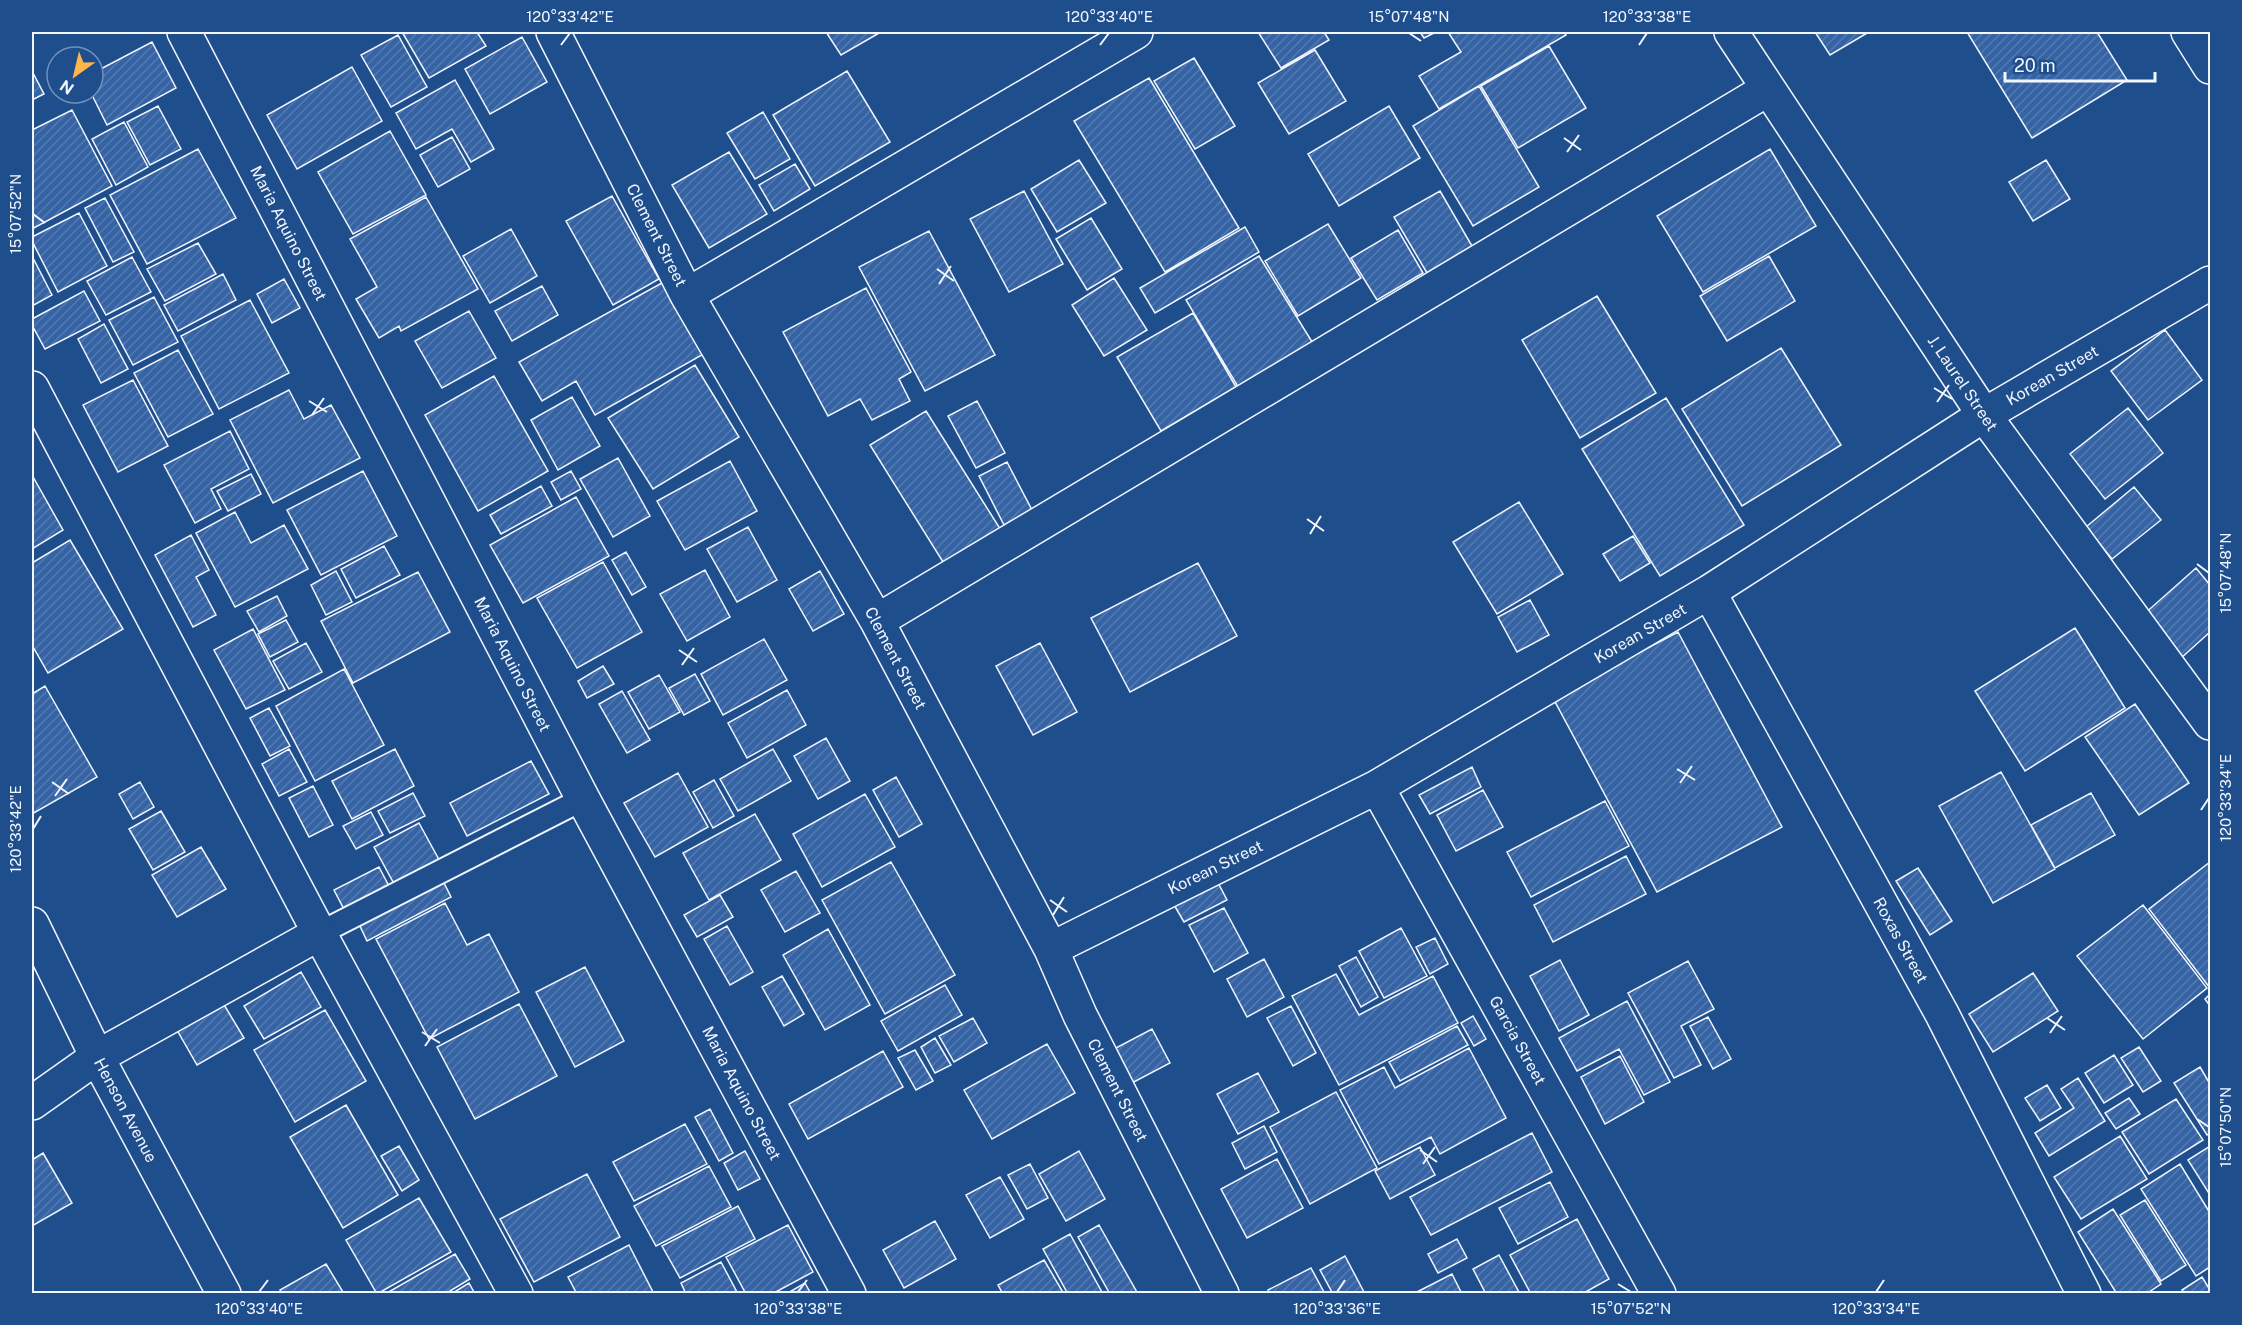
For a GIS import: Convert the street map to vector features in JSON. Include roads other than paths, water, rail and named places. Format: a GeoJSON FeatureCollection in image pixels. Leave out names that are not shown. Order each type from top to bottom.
{"type":"FeatureCollection","features":[{"type":"Feature","properties":{"kind":"street","name":"Maria Aquino Street"},"geometry":{"type":"LineString","coordinates":[[184,32],[583,799],[849,1293]]}},
{"type":"Feature","properties":{"kind":"street","name":"Clement Street"},"geometry":{"type":"LineString","coordinates":[[553,32],[687,295],[877,621],[1051,949],[1080,1015],[1222,1293]]}},
{"type":"Feature","properties":{"kind":"street"},"geometry":{"type":"LineString","coordinates":[[687,295],[1136,32]]}},
{"type":"Feature","properties":{"kind":"street","name":"J. Laurel Street"},"geometry":{"type":"LineString","coordinates":[[1731,32],[1984,415],[2211,723]]}},
{"type":"Feature","properties":{"kind":"street"},"geometry":{"type":"LineString","coordinates":[[2188,32],[2211,67]]}},
{"type":"Feature","properties":{"kind":"street"},"geometry":{"type":"LineString","coordinates":[[877,621],[1768,89]]}},
{"type":"Feature","properties":{"kind":"street","name":"Korean Street"},"geometry":{"type":"LineString","coordinates":[[1051,949],[1377,787],[1709,592],[1984,415],[2211,283]]}},
{"type":"Feature","properties":{"kind":"street"},"geometry":{"type":"LineString","coordinates":[[32,388],[320,933],[516,1293]]}},
{"type":"Feature","properties":{"kind":"street","name":"Roxas Street"},"geometry":{"type":"LineString","coordinates":[[1709,592],[1942,1014],[2084,1293]]}},
{"type":"Feature","properties":{"kind":"street","name":"Garcia Street"},"geometry":{"type":"LineString","coordinates":[[1377,787],[1659,1293]]}},
{"type":"Feature","properties":{"kind":"street","name":"Henson Avenue"},"geometry":{"type":"LineString","coordinates":[[32,924],[97,1057],[224,1293]]}},
{"type":"Feature","properties":{"kind":"street"},"geometry":{"type":"LineString","coordinates":[[32,1103],[97,1057],[320,933]]}},
{"type":"Feature","properties":{"kind":"lane"},"geometry":{"type":"LineString","coordinates":[[320,933],[583,799]]}}]}
